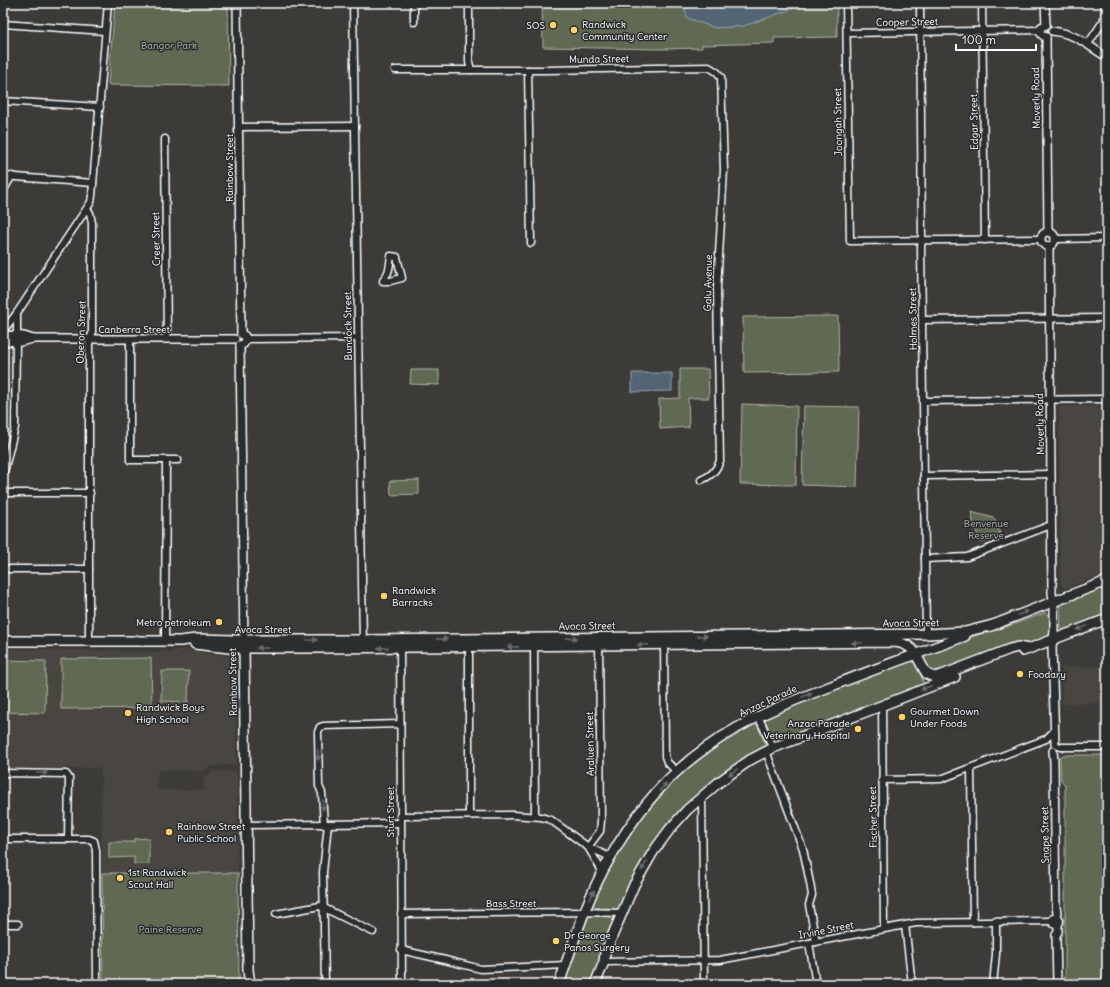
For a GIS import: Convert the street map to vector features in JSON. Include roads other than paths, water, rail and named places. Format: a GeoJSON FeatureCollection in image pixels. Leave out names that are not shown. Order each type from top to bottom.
{"type":"FeatureCollection","features":[{"type":"Feature","properties":{"kind":"main road","name":"Anzac Parade"},"geometry":{"type":"LineString","coordinates":[[559,984],[585,912],[602,871],[610,858],[640,812],[677,772],[711,744],[758,716],[799,698],[1107,581]]}},
{"type":"Feature","properties":{"kind":"main road"},"geometry":{"type":"LineString","coordinates":[[595,984],[604,962],[605,953],[634,885],[653,852],[677,821],[702,797],[736,770],[769,750],[1107,619]]}},
{"type":"Feature","properties":{"kind":"main road","name":"Avoca Street"},"geometry":{"type":"LineString","coordinates":[[3,641],[180,641],[230,648],[244,644],[400,644],[813,639],[960,633],[993,625]]}},
{"type":"Feature","properties":{"kind":"main road","name":"Avoca Street"},"geometry":{"type":"LineString","coordinates":[[813,639],[896,642]]}},
{"type":"Feature","properties":{"kind":"main road"},"geometry":{"type":"LineString","coordinates":[[896,642],[907,646],[917,654],[925,671],[930,676],[934,677],[1010,649],[1018,647],[1028,649]]}},
{"type":"Feature","properties":{"kind":"main road"},"geometry":{"type":"LineString","coordinates":[[896,642],[901,647],[903,652],[903,655],[898,661]]}},
{"type":"Feature","properties":{"kind":"main road","name":"Rainbow Street"},"geometry":{"type":"LineString","coordinates":[[244,644],[248,970],[250,984]]}},
{"type":"Feature","properties":{"kind":"main road","name":"Rainbow Street"},"geometry":{"type":"LineString","coordinates":[[246,984],[248,970]]}},
{"type":"Feature","properties":{"kind":"street"},"geometry":{"type":"LineString","coordinates":[[3,331],[13,319],[87,209],[92,196],[108,3]]}},
{"type":"Feature","properties":{"kind":"street","name":"Rainbow Street"},"geometry":{"type":"LineString","coordinates":[[237,3],[243,336]]}},
{"type":"Feature","properties":{"kind":"street","name":"Bundock Street"},"geometry":{"type":"LineString","coordinates":[[353,3],[363,644]]}},
{"type":"Feature","properties":{"kind":"street"},"geometry":{"type":"LineString","coordinates":[[414,3],[414,22]]}},
{"type":"Feature","properties":{"kind":"street"},"geometry":{"type":"LineString","coordinates":[[469,3],[469,62],[472,70]]}},
{"type":"Feature","properties":{"kind":"street","name":"Joongah Street"},"geometry":{"type":"LineString","coordinates":[[846,3],[850,241],[922,240]]}},
{"type":"Feature","properties":{"kind":"street","name":"Holmes Street"},"geometry":{"type":"LineString","coordinates":[[920,3],[921,247],[926,634]]}},
{"type":"Feature","properties":{"kind":"street","name":"Edgar Street"},"geometry":{"type":"LineString","coordinates":[[982,3],[985,240]]}},
{"type":"Feature","properties":{"kind":"street"},"geometry":{"type":"LineString","coordinates":[[1045,3],[1046,25]]}},
{"type":"Feature","properties":{"kind":"street"},"geometry":{"type":"LineString","coordinates":[[1088,44],[1104,20],[1106,3]]}},
{"type":"Feature","properties":{"kind":"street"},"geometry":{"type":"LineString","coordinates":[[3,24],[105,31]]}},
{"type":"Feature","properties":{"kind":"street"},"geometry":{"type":"LineString","coordinates":[[1046,25],[1040,30],[1042,35],[1046,37],[1050,36],[1052,31]]}},
{"type":"Feature","properties":{"kind":"street"},"geometry":{"type":"LineString","coordinates":[[1046,25],[1051,27],[1052,31],[1071,35],[1107,57]]}},
{"type":"Feature","properties":{"kind":"street","name":"Cooper Street"},"geometry":{"type":"LineString","coordinates":[[847,33],[1040,30]]}},
{"type":"Feature","properties":{"kind":"street","name":"Moverly Road"},"geometry":{"type":"LineString","coordinates":[[1046,37],[1048,232]]}},
{"type":"Feature","properties":{"kind":"street","name":"Munda Street"},"geometry":{"type":"LineString","coordinates":[[395,70],[528,70],[709,66],[721,77]]}},
{"type":"Feature","properties":{"kind":"street"},"geometry":{"type":"LineString","coordinates":[[528,70],[531,242]]}},
{"type":"Feature","properties":{"kind":"street","name":"Galu Avenue"},"geometry":{"type":"LineString","coordinates":[[701,480],[713,474],[720,461],[717,288],[724,162],[721,77]]}},
{"type":"Feature","properties":{"kind":"street"},"geometry":{"type":"LineString","coordinates":[[3,101],[100,108]]}},
{"type":"Feature","properties":{"kind":"street"},"geometry":{"type":"LineString","coordinates":[[239,127],[354,126]]}},
{"type":"Feature","properties":{"kind":"street","name":"Creer Street"},"geometry":{"type":"LineString","coordinates":[[164,139],[167,339]]}},
{"type":"Feature","properties":{"kind":"street"},"geometry":{"type":"LineString","coordinates":[[3,176],[93,183]]}},
{"type":"Feature","properties":{"kind":"street"},"geometry":{"type":"LineString","coordinates":[[3,191],[12,176]]}},
{"type":"Feature","properties":{"kind":"street","name":"Oberon Street"},"geometry":{"type":"LineString","coordinates":[[87,209],[92,223],[92,334],[89,344],[89,641]]}},
{"type":"Feature","properties":{"kind":"street"},"geometry":{"type":"LineString","coordinates":[[1048,232],[1054,235],[1055,239],[1054,243],[1049,246],[1043,244],[1041,239],[1042,234],[1048,232]]}},
{"type":"Feature","properties":{"kind":"street"},"geometry":{"type":"LineString","coordinates":[[1055,239],[1107,238]]}},
{"type":"Feature","properties":{"kind":"street"},"geometry":{"type":"LineString","coordinates":[[922,240],[1041,239]]}},
{"type":"Feature","properties":{"kind":"street","name":"Moverly Road"},"geometry":{"type":"LineString","coordinates":[[1049,246],[1053,601]]}},
{"type":"Feature","properties":{"kind":"street"},"geometry":{"type":"LineString","coordinates":[[3,476],[15,426],[17,313]]}},
{"type":"Feature","properties":{"kind":"street"},"geometry":{"type":"LineString","coordinates":[[923,320],[1107,318]]}},
{"type":"Feature","properties":{"kind":"street"},"geometry":{"type":"LineString","coordinates":[[3,324],[13,319]]}},
{"type":"Feature","properties":{"kind":"street"},"geometry":{"type":"LineString","coordinates":[[243,336],[244,344],[240,345],[236,343],[235,339],[237,334],[243,336],[358,338]]}},
{"type":"Feature","properties":{"kind":"street","name":"Canberra Street"},"geometry":{"type":"LineString","coordinates":[[3,335],[17,339]]}},
{"type":"Feature","properties":{"kind":"street","name":"Canberra Street"},"geometry":{"type":"LineString","coordinates":[[3,341],[17,339],[235,339]]}},
{"type":"Feature","properties":{"kind":"street"},"geometry":{"type":"LineString","coordinates":[[130,339],[130,460],[178,460]]}},
{"type":"Feature","properties":{"kind":"street","name":"Rainbow Street"},"geometry":{"type":"LineString","coordinates":[[240,345],[244,644]]}},
{"type":"Feature","properties":{"kind":"street"},"geometry":{"type":"LineString","coordinates":[[924,401],[1107,399]]}},
{"type":"Feature","properties":{"kind":"street"},"geometry":{"type":"LineString","coordinates":[[165,641],[166,460]]}},
{"type":"Feature","properties":{"kind":"street"},"geometry":{"type":"LineString","coordinates":[[924,476],[1051,474]]}},
{"type":"Feature","properties":{"kind":"street"},"geometry":{"type":"LineString","coordinates":[[3,493],[90,493]]}},
{"type":"Feature","properties":{"kind":"street"},"geometry":{"type":"LineString","coordinates":[[925,559],[967,558],[1051,525]]}},
{"type":"Feature","properties":{"kind":"street"},"geometry":{"type":"LineString","coordinates":[[3,569],[89,569]]}},
{"type":"Feature","properties":{"kind":"street","name":"Snape Street"},"geometry":{"type":"LineString","coordinates":[[1053,601],[1054,625],[1052,648],[1054,730],[1056,747],[1054,762],[1057,984]]}},
{"type":"Feature","properties":{"kind":"street","name":"Araluen Street"},"geometry":{"type":"LineString","coordinates":[[588,847],[600,831],[601,821],[599,641]]}},
{"type":"Feature","properties":{"kind":"street"},"geometry":{"type":"LineString","coordinates":[[664,641],[665,756],[667,762],[677,772]]}},
{"type":"Feature","properties":{"kind":"street"},"geometry":{"type":"LineString","coordinates":[[534,642],[535,816]]}},
{"type":"Feature","properties":{"kind":"street"},"geometry":{"type":"LineString","coordinates":[[469,643],[469,815]]}},
{"type":"Feature","properties":{"kind":"street","name":"Sturt Street"},"geometry":{"type":"LineString","coordinates":[[400,644],[402,984]]}},
{"type":"Feature","properties":{"kind":"street","name":"Fischer Street"},"geometry":{"type":"LineString","coordinates":[[882,705],[884,929]]}},
{"type":"Feature","properties":{"kind":"street"},"geometry":{"type":"LineString","coordinates":[[758,716],[803,849],[812,895],[809,905],[816,942]]}},
{"type":"Feature","properties":{"kind":"street"},"geometry":{"type":"LineString","coordinates":[[325,984],[323,872],[326,824],[322,793],[319,786],[318,732],[320,727],[323,726],[400,724]]}},
{"type":"Feature","properties":{"kind":"street"},"geometry":{"type":"LineString","coordinates":[[882,780],[941,779],[1046,739],[1054,730]]}},
{"type":"Feature","properties":{"kind":"street"},"geometry":{"type":"LineString","coordinates":[[1056,747],[1107,747]]}},
{"type":"Feature","properties":{"kind":"street"},"geometry":{"type":"LineString","coordinates":[[971,768],[973,922]]}},
{"type":"Feature","properties":{"kind":"street"},"geometry":{"type":"LineString","coordinates":[[3,773],[66,774],[69,778],[68,838]]}},
{"type":"Feature","properties":{"kind":"street"},"geometry":{"type":"LineString","coordinates":[[702,797],[704,984]]}},
{"type":"Feature","properties":{"kind":"street"},"geometry":{"type":"LineString","coordinates":[[400,816],[535,816],[551,820],[588,847],[610,858]]}},
{"type":"Feature","properties":{"kind":"street"},"geometry":{"type":"LineString","coordinates":[[246,825],[400,823]]}},
{"type":"Feature","properties":{"kind":"street"},"geometry":{"type":"LineString","coordinates":[[3,838],[89,838],[94,841],[96,850],[97,984]]}},
{"type":"Feature","properties":{"kind":"street"},"geometry":{"type":"LineString","coordinates":[[588,847],[602,871]]}},
{"type":"Feature","properties":{"kind":"street"},"geometry":{"type":"LineString","coordinates":[[276,914],[320,906],[373,932]]}},
{"type":"Feature","properties":{"kind":"street","name":"Bass Street"},"geometry":{"type":"LineString","coordinates":[[401,914],[622,913]]}},
{"type":"Feature","properties":{"kind":"street"},"geometry":{"type":"LineString","coordinates":[[993,984],[996,954],[996,921]]}},
{"type":"Feature","properties":{"kind":"street","name":"Irvine Street"},"geometry":{"type":"LineString","coordinates":[[604,962],[720,960],[904,925],[927,922],[1055,921]]}},
{"type":"Feature","properties":{"kind":"street"},"geometry":{"type":"LineString","coordinates":[[3,924],[18,924]]}},
{"type":"Feature","properties":{"kind":"street"},"geometry":{"type":"LineString","coordinates":[[904,925],[912,984]]}},
{"type":"Feature","properties":{"kind":"street"},"geometry":{"type":"LineString","coordinates":[[809,943],[816,984]]}},
{"type":"Feature","properties":{"kind":"street"},"geometry":{"type":"LineString","coordinates":[[401,950],[446,960],[481,970],[566,966]]}},
{"type":"Feature","properties":{"kind":"water"},"geometry":{"type":"Polygon","coordinates":[[[684,3],[809,3],[744,26],[715,28],[687,18],[684,3]]]}},
{"type":"Feature","properties":{"kind":"water"},"geometry":{"type":"Polygon","coordinates":[[[632,373],[672,373],[672,391],[632,392],[632,373]]]}},
{"type":"Feature","properties":{"kind":"place","name":"SOS"},"geometry":{"type":"Point","coordinates":[553,25]}},
{"type":"Feature","properties":{"kind":"place","name":"Randwick Community Center"},"geometry":{"type":"Point","coordinates":[574,30]}},
{"type":"Feature","properties":{"kind":"place","name":"Randwick Barracks"},"geometry":{"type":"Point","coordinates":[384,596]}},
{"type":"Feature","properties":{"kind":"place","name":"Metro petroleum"},"geometry":{"type":"Point","coordinates":[219,622]}},
{"type":"Feature","properties":{"kind":"place","name":"Foodary"},"geometry":{"type":"Point","coordinates":[1020,674]}},
{"type":"Feature","properties":{"kind":"place","name":"Randwick Boys High School"},"geometry":{"type":"Point","coordinates":[128,713]}},
{"type":"Feature","properties":{"kind":"place","name":"Gourmet Down Under Foods"},"geometry":{"type":"Point","coordinates":[902,717]}},
{"type":"Feature","properties":{"kind":"place","name":"Anzac Parade Veterinary Hospital"},"geometry":{"type":"Point","coordinates":[858,729]}},
{"type":"Feature","properties":{"kind":"place","name":"Rainbow Street Public School"},"geometry":{"type":"Point","coordinates":[169,832]}},
{"type":"Feature","properties":{"kind":"place","name":"1st Randwick Scout Hall"},"geometry":{"type":"Point","coordinates":[120,878]}},
{"type":"Feature","properties":{"kind":"place","name":"Dr George Panos Surgery"},"geometry":{"type":"Point","coordinates":[556,941]}},
{"type":"Feature","properties":{"kind":"park label","name":"Bangor Park"},"geometry":{"type":"Point","coordinates":[169,45]}},
{"type":"Feature","properties":{"kind":"park label","name":"Benvenue Reserve"},"geometry":{"type":"Point","coordinates":[986,528]}},
{"type":"Feature","properties":{"kind":"park label","name":"Paine Reserve"},"geometry":{"type":"Point","coordinates":[170,929]}}]}
